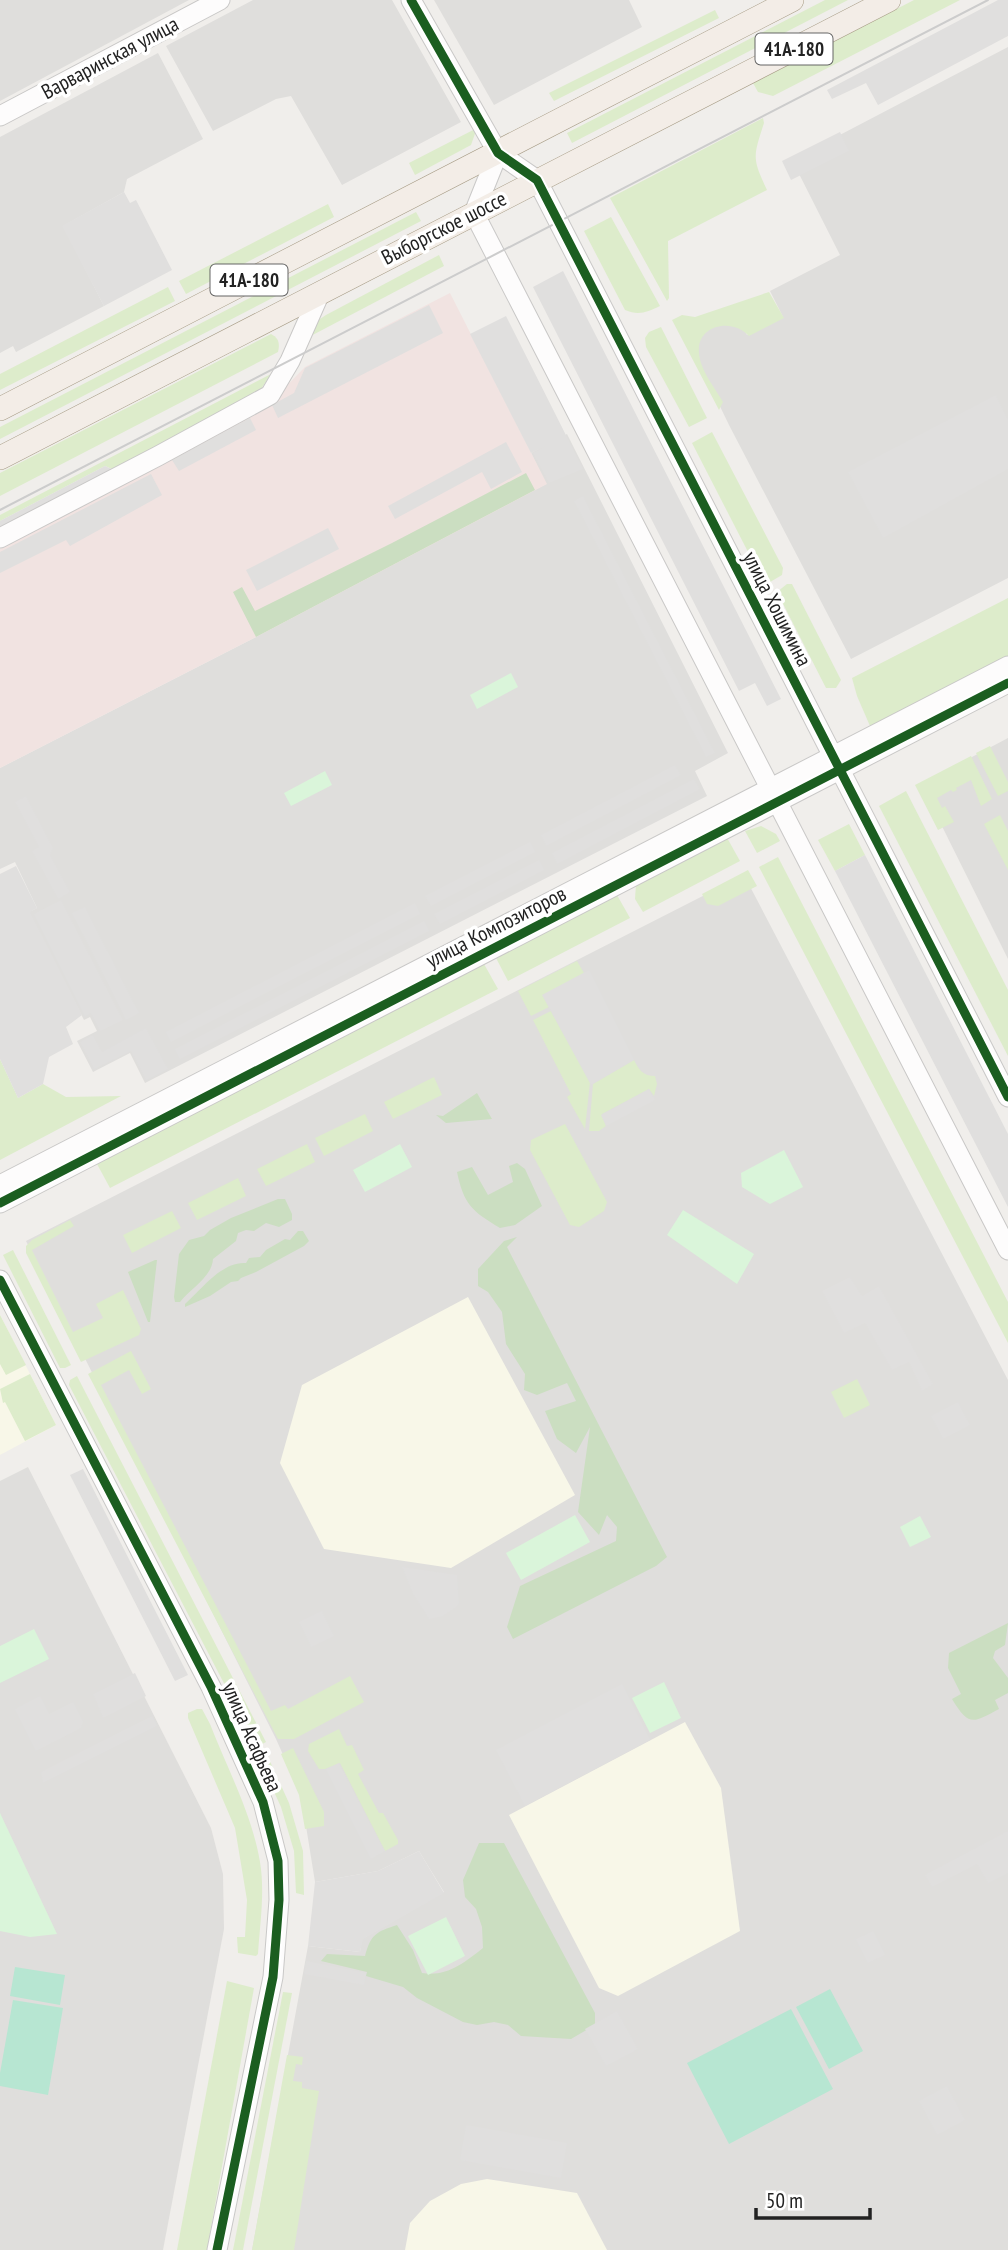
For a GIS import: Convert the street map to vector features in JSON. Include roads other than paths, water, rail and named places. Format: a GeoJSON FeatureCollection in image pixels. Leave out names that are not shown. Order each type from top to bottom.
{"type":"FeatureCollection","features":[{"type":"Feature","properties":{"kind":"main road","name":"Выборгское шоссе"},"geometry":{"type":"LineString","coordinates":[[0,409],[792,0]]}},
{"type":"Feature","properties":{"kind":"main road","name":"Выборгское шоссе"},"geometry":{"type":"LineString","coordinates":[[0,457],[889,0]]}},
{"type":"Feature","properties":{"kind":"street","name":"Варваринская улица"},"geometry":{"type":"LineString","coordinates":[[0,116],[220,0]]}},
{"type":"Feature","properties":{"kind":"street"},"geometry":{"type":"LineString","coordinates":[[411,0],[498,153],[474,213],[1008,1250]]}},
{"type":"Feature","properties":{"kind":"street","name":"улица Хошимина"},"geometry":{"type":"LineString","coordinates":[[498,153],[537,180],[1008,1097]]}},
{"type":"Feature","properties":{"kind":"street"},"geometry":{"type":"LineString","coordinates":[[0,538],[270,395],[293,354],[320,293]]}},
{"type":"Feature","properties":{"kind":"street","name":"улица Композиторов"},"geometry":{"type":"LineString","coordinates":[[836,763],[1008,666]]}},
{"type":"Feature","properties":{"kind":"street","name":"улица Композиторов"},"geometry":{"type":"LineString","coordinates":[[0,1203],[774,795],[1008,682]]}},
{"type":"Feature","properties":{"kind":"street","name":"улица Композиторов"},"geometry":{"type":"LineString","coordinates":[[0,1185],[774,795]]}},
{"type":"Feature","properties":{"kind":"street","name":"улица Асафьева"},"geometry":{"type":"LineString","coordinates":[[0,1280],[211,1687],[263,1802],[278,1861],[279,1912],[273,1977],[217,2250]]}},
{"type":"Feature","properties":{"kind":"tram line"},"geometry":{"type":"LineString","coordinates":[[0,510],[988,0]]}}]}
